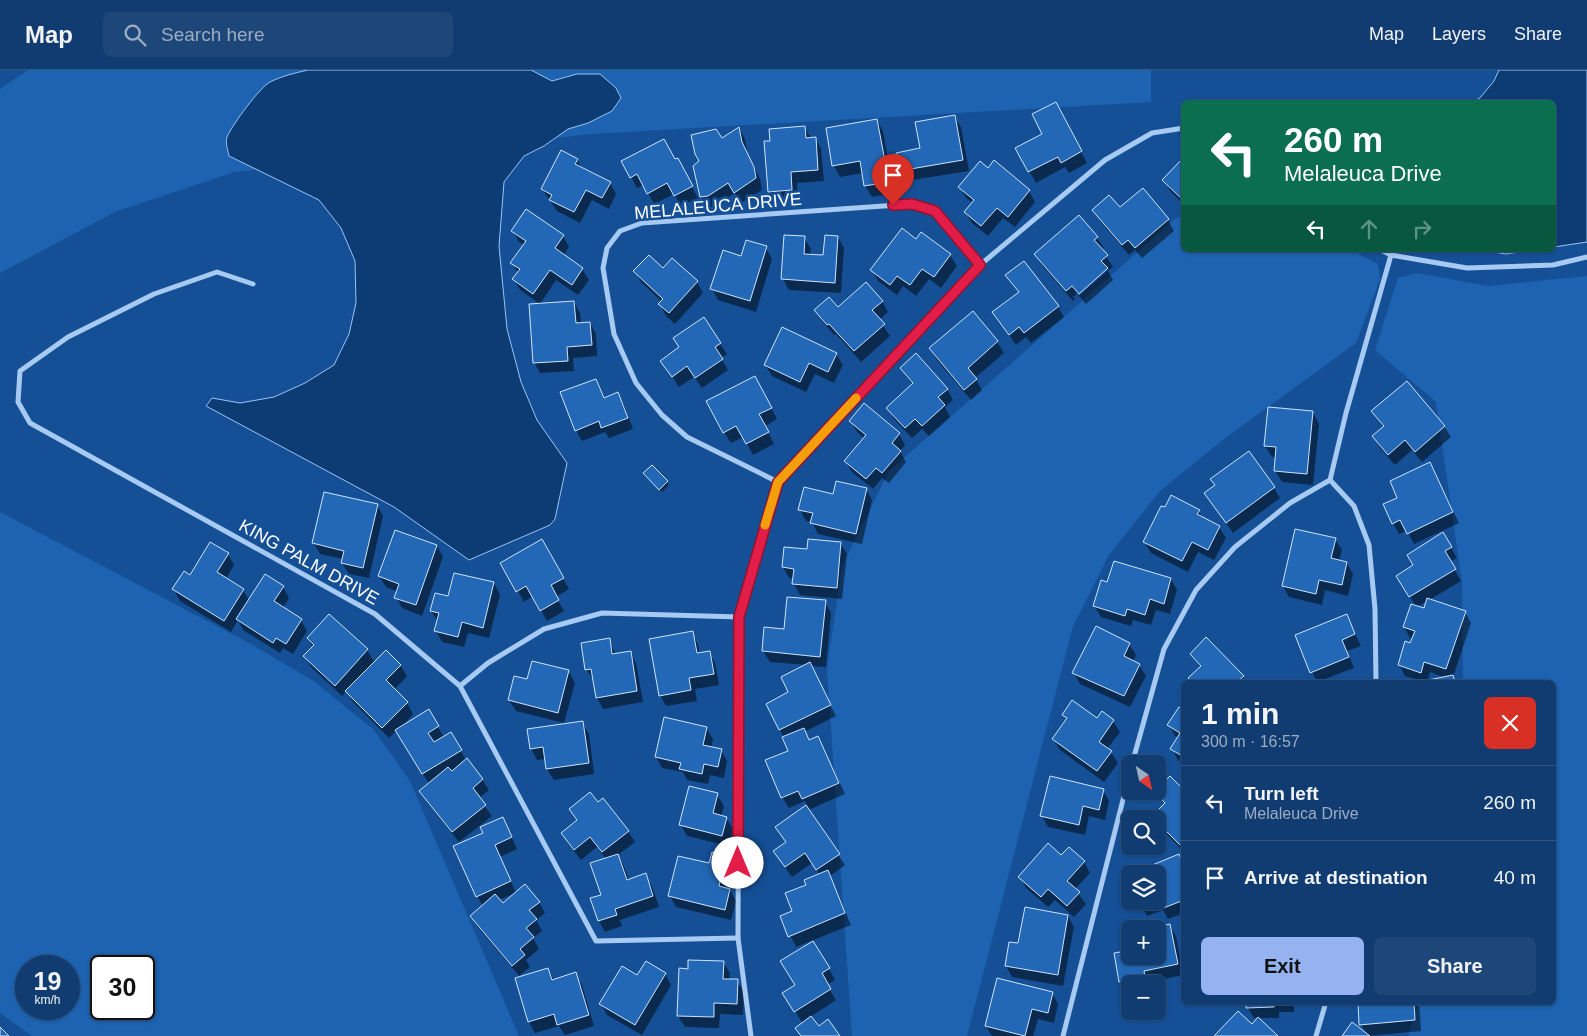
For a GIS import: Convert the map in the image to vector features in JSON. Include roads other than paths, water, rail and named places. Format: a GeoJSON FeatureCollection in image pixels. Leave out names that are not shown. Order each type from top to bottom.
{"type":"FeatureCollection","features":[{"type":"Feature","properties":{"kind":"street"},"geometry":{"type":"LineString","coordinates":[[752,1036],[738,938],[739,617],[778,482],[980,265],[1104,160],[1152,133],[1181,128]]}},
{"type":"Feature","properties":{"kind":"street","name":"MELALEUCA DRIVE"},"geometry":{"type":"LineString","coordinates":[[778,482],[687,437],[662,415],[636,383],[614,334],[603,268],[607,248],[620,231],[642,223],[912,204],[935,211],[980,265]]}},
{"type":"Feature","properties":{"kind":"street"},"geometry":{"type":"LineString","coordinates":[[1385,252],[1390,255],[1467,268],[1553,265],[1587,257]]}},
{"type":"Feature","properties":{"kind":"street"},"geometry":{"type":"LineString","coordinates":[[1135,755],[1164,649],[1196,590],[1235,547],[1290,503],[1330,480],[1346,413],[1390,255]]}},
{"type":"Feature","properties":{"kind":"street","name":"KING PALM DRIVE"},"geometry":{"type":"LineString","coordinates":[[253,284],[216,272],[154,294],[68,337],[20,371],[18,402],[30,423],[375,614],[460,686],[596,941],[738,938]]}},
{"type":"Feature","properties":{"kind":"street"},"geometry":{"type":"LineString","coordinates":[[1330,480],[1354,506],[1369,545],[1375,609],[1376,680]]}},
{"type":"Feature","properties":{"kind":"street"},"geometry":{"type":"LineString","coordinates":[[460,686],[488,664],[544,629],[602,613],[739,617]]}},
{"type":"Feature","properties":{"kind":"street"},"geometry":{"type":"LineString","coordinates":[[1063,1036],[1123,800]]}},
{"type":"Feature","properties":{"kind":"street"},"geometry":{"type":"LineString","coordinates":[[1316,1036],[1325,1005]]}}]}
